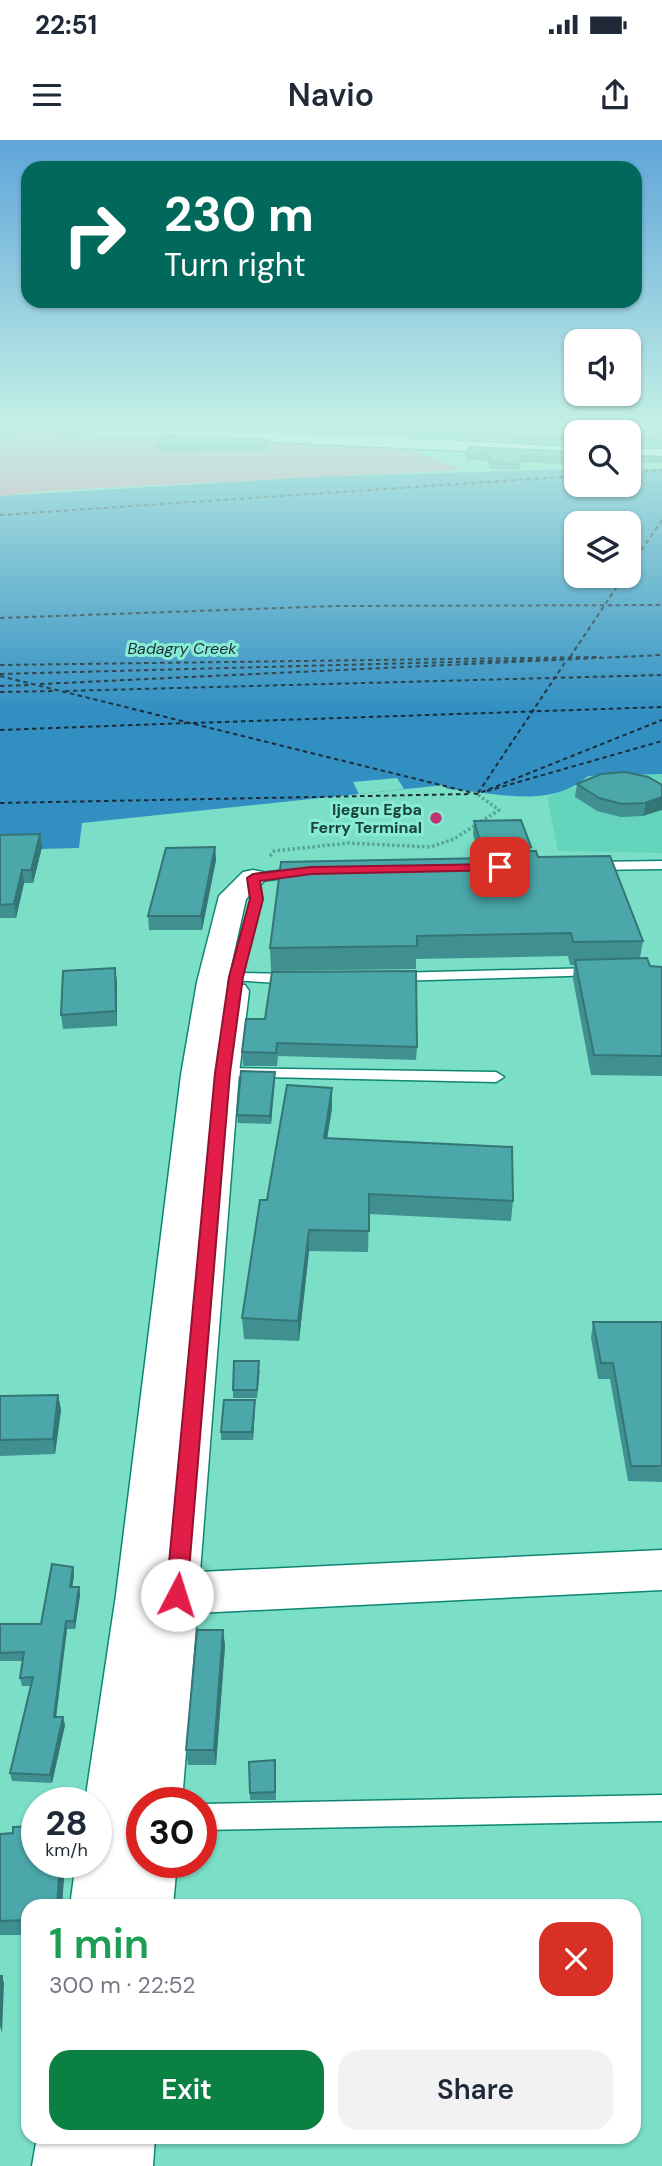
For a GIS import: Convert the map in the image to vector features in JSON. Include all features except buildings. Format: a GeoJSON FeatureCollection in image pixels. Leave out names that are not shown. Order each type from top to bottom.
{"type":"FeatureCollection","features":[{"type":"Feature","properties":{"kind":"street"},"geometry":{"type":"LineString","coordinates":[[99,1899],[158,1595],[236,977],[263,877]]}},
{"type":"Feature","properties":{"kind":"street"},"geometry":{"type":"LineString","coordinates":[[155,1787],[158,1595],[197,1075],[212,982],[233,896],[263,877]]}},
{"type":"Feature","properties":{"kind":"street"},"geometry":{"type":"LineString","coordinates":[[158,1595],[662,1570]]}},
{"type":"Feature","properties":{"kind":"street"},"geometry":{"type":"LineString","coordinates":[[146,1899],[148,1878]]}},
{"type":"Feature","properties":{"kind":"street"},"geometry":{"type":"LineString","coordinates":[[64,2166],[67,2144]]}},
{"type":"Feature","properties":{"kind":"street"},"geometry":{"type":"LineString","coordinates":[[121,2166],[123,2144]]}},
{"type":"Feature","properties":{"kind":"lane"},"geometry":{"type":"LineString","coordinates":[[581,866],[662,864]]}},
{"type":"Feature","properties":{"kind":"lane"},"geometry":{"type":"LineString","coordinates":[[263,877],[311,870]]}},
{"type":"Feature","properties":{"kind":"lane"},"geometry":{"type":"LineString","coordinates":[[375,978],[607,972]]}},
{"type":"Feature","properties":{"kind":"lane"},"geometry":{"type":"LineString","coordinates":[[236,977],[307,979]]}},
{"type":"Feature","properties":{"kind":"lane"},"geometry":{"type":"LineString","coordinates":[[223,1073],[496,1077]]}},
{"type":"Feature","properties":{"kind":"lane"},"geometry":{"type":"LineString","coordinates":[[217,1817],[662,1808]]}},
{"type":"Feature","properties":{"kind":"path"},"geometry":{"type":"LineString","coordinates":[[263,877],[267,858],[274,851],[372,843],[410,848],[437,845],[454,839],[499,810],[477,794]]}},
{"type":"Feature","properties":{"kind":"shaded area"},"geometry":{"type":"Polygon","coordinates":[[[662,774],[662,853],[558,851],[547,797],[575,787],[588,776],[662,774]]]}},
{"type":"Feature","properties":{"kind":"water","name":"Badagry Creek"},"geometry":{"type":"Polygon","coordinates":[[[0,523],[564,523],[564,588],[641,588],[641,523],[662,523],[662,774],[588,776],[557,793],[539,796],[447,789],[444,785],[82,823],[79,848],[0,850],[0,523]]]}},
{"type":"Feature","properties":{"kind":"pier"},"geometry":{"type":"Polygon","coordinates":[[[397,778],[404,789],[359,794],[353,782],[397,778]]]}},
{"type":"Feature","properties":{"kind":"ferry route"},"geometry":{"type":"LineString","coordinates":[[641,551],[660,523]]}},
{"type":"Feature","properties":{"kind":"ferry route"},"geometry":{"type":"LineString","coordinates":[[605,605],[616,588]]}},
{"type":"Feature","properties":{"kind":"ferry route"},"geometry":{"type":"LineString","coordinates":[[0,618],[336,606],[605,605]]}},
{"type":"Feature","properties":{"kind":"ferry route"},"geometry":{"type":"LineString","coordinates":[[570,657],[605,605]]}},
{"type":"Feature","properties":{"kind":"ferry route"},"geometry":{"type":"LineString","coordinates":[[605,605],[662,605]]}},
{"type":"Feature","properties":{"kind":"ferry route"},"geometry":{"type":"LineString","coordinates":[[40,684],[662,655]]}},
{"type":"Feature","properties":{"kind":"ferry route"},"geometry":{"type":"LineString","coordinates":[[0,665],[601,657]]}},
{"type":"Feature","properties":{"kind":"ferry route"},"geometry":{"type":"LineString","coordinates":[[0,674],[566,659]]}},
{"type":"Feature","properties":{"kind":"ferry route"},"geometry":{"type":"LineString","coordinates":[[555,678],[566,661]]}},
{"type":"Feature","properties":{"kind":"ferry route"},"geometry":{"type":"LineString","coordinates":[[555,678],[662,675]]}},
{"type":"Feature","properties":{"kind":"ferry route"},"geometry":{"type":"LineString","coordinates":[[0,676],[477,794],[662,720]]}},
{"type":"Feature","properties":{"kind":"ferry route"},"geometry":{"type":"LineString","coordinates":[[65,691],[555,678]]}},
{"type":"Feature","properties":{"kind":"ferry route"},"geometry":{"type":"LineString","coordinates":[[532,711],[555,678]]}},
{"type":"Feature","properties":{"kind":"ferry route"},"geometry":{"type":"LineString","coordinates":[[0,686],[30,685]]}},
{"type":"Feature","properties":{"kind":"ferry route"},"geometry":{"type":"LineString","coordinates":[[0,692],[56,691]]}},
{"type":"Feature","properties":{"kind":"ferry route"},"geometry":{"type":"LineString","coordinates":[[532,711],[662,707]]}},
{"type":"Feature","properties":{"kind":"ferry route"},"geometry":{"type":"LineString","coordinates":[[193,723],[532,711]]}},
{"type":"Feature","properties":{"kind":"ferry route"},"geometry":{"type":"LineString","coordinates":[[478,793],[532,711]]}},
{"type":"Feature","properties":{"kind":"ferry route"},"geometry":{"type":"LineString","coordinates":[[0,730],[188,723]]}},
{"type":"Feature","properties":{"kind":"ferry route"},"geometry":{"type":"LineString","coordinates":[[487,791],[662,741]]}},
{"type":"Feature","properties":{"kind":"ferry route"},"geometry":{"type":"LineString","coordinates":[[0,803],[471,794]]}},
{"type":"Feature","properties":{"kind":"place","name":"Ijegun Egba Ferry Terminal"},"geometry":{"type":"Point","coordinates":[436,818]}},
{"type":"Feature","properties":{"kind":"route"},"geometry":{"type":"LineString","coordinates":[[177,1595],[223,1073],[236,977],[257,899],[253,878],[311,870],[500,867]]}}]}
